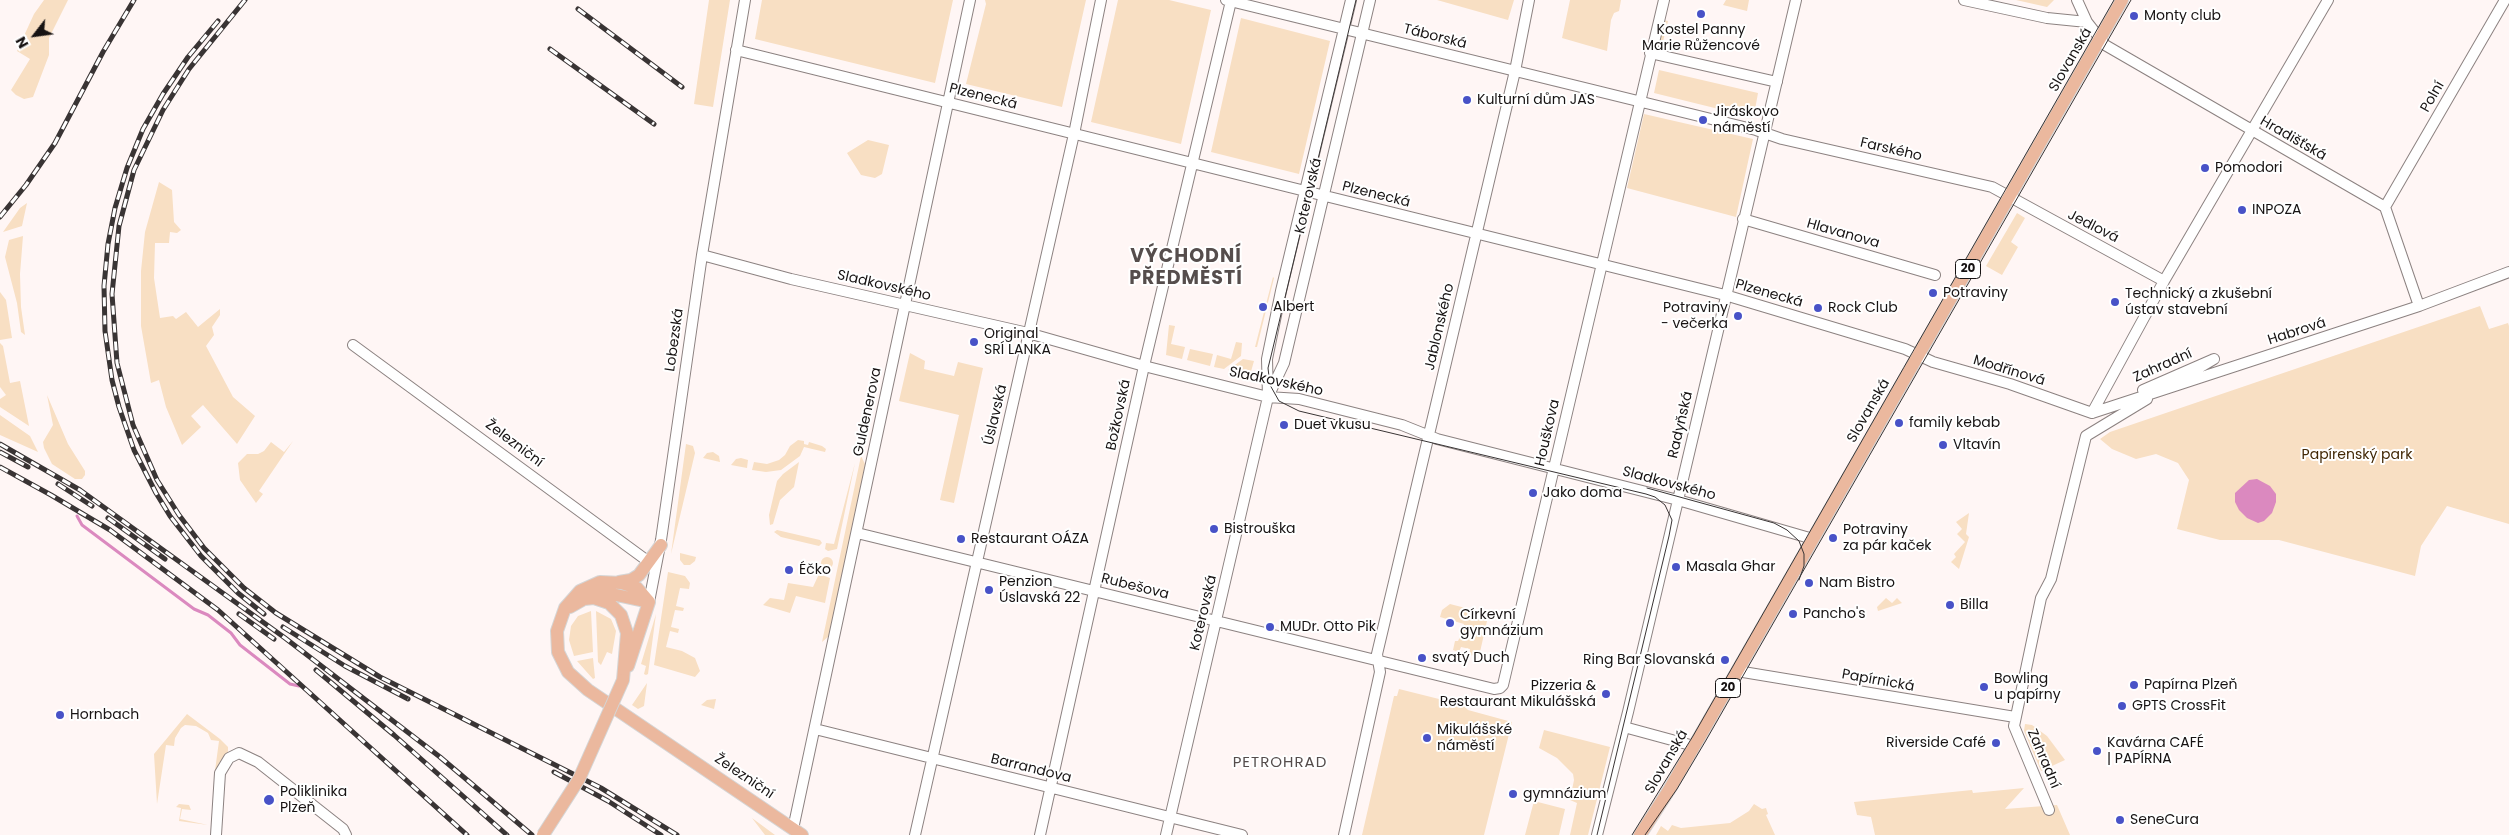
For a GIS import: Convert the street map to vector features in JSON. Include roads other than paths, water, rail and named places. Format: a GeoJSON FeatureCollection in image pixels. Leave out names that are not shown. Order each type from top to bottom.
{"type":"FeatureCollection","features":[{"type":"Feature","properties":{"kind":"main road","name":"Slovanská"},"geometry":{"type":"LineString","coordinates":[[1640,835],[1694,746],[2122,0]]}},
{"type":"Feature","properties":{"kind":"main road"},"geometry":{"type":"LineString","coordinates":[[559,622],[568,604],[580,591],[594,584],[636,578],[653,565],[660,545]]}},
{"type":"Feature","properties":{"kind":"main road"},"geometry":{"type":"LineString","coordinates":[[607,582],[632,586],[649,602]]}},
{"type":"Feature","properties":{"kind":"main road"},"geometry":{"type":"LineString","coordinates":[[559,622],[574,602],[594,593],[612,593],[649,602]]}},
{"type":"Feature","properties":{"kind":"main road"},"geometry":{"type":"LineString","coordinates":[[559,622],[570,606],[584,599],[599,599],[614,606],[624,619],[626,628],[623,680]]}},
{"type":"Feature","properties":{"kind":"main road"},"geometry":{"type":"LineString","coordinates":[[543,835],[579,778],[623,680],[649,602]]}},
{"type":"Feature","properties":{"kind":"main road","name":"Železniční"},"geometry":{"type":"LineString","coordinates":[[559,622],[556,638],[560,658],[568,672],[579,684],[798,832]]}},
{"type":"Feature","properties":{"kind":"street","name":"Lobezská"},"geometry":{"type":"LineString","coordinates":[[660,545],[702,255],[745,0]]}},
{"type":"Feature","properties":{"kind":"street","name":"Guldenerova"},"geometry":{"type":"LineString","coordinates":[[798,832],[815,729],[970,0]]}},
{"type":"Feature","properties":{"kind":"street","name":"Úslavská"},"geometry":{"type":"LineString","coordinates":[[914,835],[1074,134],[1101,0]]}},
{"type":"Feature","properties":{"kind":"street","name":"Koterovská"},"geometry":{"type":"LineString","coordinates":[[1268,397],[1267,359],[1281,291],[1351,0]]}},
{"type":"Feature","properties":{"kind":"street","name":"Koterovská"},"geometry":{"type":"LineString","coordinates":[[1166,835],[1268,397],[1284,363],[1370,0]]}},
{"type":"Feature","properties":{"kind":"street","name":"Jablonského"},"geometry":{"type":"LineString","coordinates":[[1378,660],[1377,654],[1515,71],[1529,0]]}},
{"type":"Feature","properties":{"kind":"street"},"geometry":{"type":"LineString","coordinates":[[1664,0],[1638,101],[1766,134]]}},
{"type":"Feature","properties":{"kind":"street"},"geometry":{"type":"LineString","coordinates":[[1743,219],[1766,134],[1796,0]]}},
{"type":"Feature","properties":{"kind":"street"},"geometry":{"type":"LineString","coordinates":[[1964,0],[2047,18],[2087,22]]}},
{"type":"Feature","properties":{"kind":"street","name":"Hradišťská"},"geometry":{"type":"LineString","coordinates":[[2077,0],[2087,22],[2105,45],[2385,208]]}},
{"type":"Feature","properties":{"kind":"street","name":"Zahradní"},"geometry":{"type":"LineString","coordinates":[[2092,413],[2164,281],[2328,0]]}},
{"type":"Feature","properties":{"kind":"street","name":"Polní"},"geometry":{"type":"LineString","coordinates":[[2385,208],[2505,0]]}},
{"type":"Feature","properties":{"kind":"street","name":"Táborská"},"geometry":{"type":"LineString","coordinates":[[1229,1],[1638,101]]}},
{"type":"Feature","properties":{"kind":"street","name":"Božkovská"},"geometry":{"type":"LineString","coordinates":[[1040,835],[1144,366],[1229,1]]}},
{"type":"Feature","properties":{"kind":"street","name":"Plzenecká"},"geometry":{"type":"LineString","coordinates":[[736,50],[1725,296],[1896,346],[1918,355]]}},
{"type":"Feature","properties":{"kind":"street"},"geometry":{"type":"LineString","coordinates":[[1650,53],[1777,82]]}},
{"type":"Feature","properties":{"kind":"street","name":"Houškova"},"geometry":{"type":"LineString","coordinates":[[1378,660],[1496,689],[1503,685],[1600,264],[1620,186],[1638,101]]}},
{"type":"Feature","properties":{"kind":"street","name":"Farského"},"geometry":{"type":"LineString","coordinates":[[1766,134],[1992,187],[2009,197]]}},
{"type":"Feature","properties":{"kind":"street","name":"Jedlová"},"geometry":{"type":"LineString","coordinates":[[2009,197],[2164,281]]}},
{"type":"Feature","properties":{"kind":"street"},"geometry":{"type":"LineString","coordinates":[[2385,208],[2419,306]]}},
{"type":"Feature","properties":{"kind":"street","name":"Hlavanova"},"geometry":{"type":"LineString","coordinates":[[1743,219],[1935,275]]}},
{"type":"Feature","properties":{"kind":"street","name":"Radyňská"},"geometry":{"type":"LineString","coordinates":[[1625,726],[1743,219]]}},
{"type":"Feature","properties":{"kind":"street","name":"Sladkovského"},"geometry":{"type":"LineString","coordinates":[[702,255],[768,273],[1028,334],[1268,397],[1299,399],[1402,425],[1429,436],[1678,500],[1813,539]]}},
{"type":"Feature","properties":{"kind":"street","name":"Habrová"},"geometry":{"type":"LineString","coordinates":[[2092,413],[2419,306],[2509,272]]}},
{"type":"Feature","properties":{"kind":"street","name":"Železniční"},"geometry":{"type":"LineString","coordinates":[[353,345],[653,565]]}},
{"type":"Feature","properties":{"kind":"street","name":"Modřínová"},"geometry":{"type":"LineString","coordinates":[[1918,355],[2092,413]]}},
{"type":"Feature","properties":{"kind":"street","name":"Zahradní"},"geometry":{"type":"LineString","coordinates":[[2050,810],[2015,730],[2015,717],[2041,598],[2051,579],[2086,436],[2214,359],[2092,413]]}},
{"type":"Feature","properties":{"kind":"street","name":"Rubešova"},"geometry":{"type":"LineString","coordinates":[[856,533],[1378,660]]}},
{"type":"Feature","properties":{"kind":"street"},"geometry":{"type":"LineString","coordinates":[[649,602],[653,565]]}},
{"type":"Feature","properties":{"kind":"street"},"geometry":{"type":"LineString","coordinates":[[1344,835],[1378,683],[1380,672],[1378,660]]}},
{"type":"Feature","properties":{"kind":"street","name":"Papírnická"},"geometry":{"type":"LineString","coordinates":[[1737,671],[2015,717]]}},
{"type":"Feature","properties":{"kind":"street"},"geometry":{"type":"LineString","coordinates":[[1597,835],[1625,726],[1694,746]]}},
{"type":"Feature","properties":{"kind":"street","name":"Barrandova"},"geometry":{"type":"LineString","coordinates":[[815,729],[1170,817],[1214,832],[1242,835]]}},
{"type":"Feature","properties":{"kind":"street"},"geometry":{"type":"LineString","coordinates":[[216,835],[220,773],[229,758],[237,753],[247,754],[345,832]]}},
{"type":"Feature","properties":{"kind":"waterway"},"geometry":{"type":"LineString","coordinates":[[77,516],[82,525],[194,609],[208,615],[231,633],[240,645],[290,684],[299,686]]}},
{"type":"Feature","properties":{"kind":"tram line"},"geometry":{"type":"LineString","coordinates":[[1356,0],[1268,368],[1270,385],[1279,401],[1299,411],[1646,494],[1655,497],[1665,505],[1672,520],[1669,536],[1597,835]]}},
{"type":"Feature","properties":{"kind":"tram line"},"geometry":{"type":"LineString","coordinates":[[1632,835],[1693,736],[2114,0]]}},
{"type":"Feature","properties":{"kind":"tram line"},"geometry":{"type":"LineString","coordinates":[[1645,835],[1677,789],[1705,742],[2131,0]]}},
{"type":"Feature","properties":{"kind":"tram line"},"geometry":{"type":"LineString","coordinates":[[1647,488],[1774,523],[1787,530],[1799,541],[1804,554],[1804,566],[1799,580]]}},
{"type":"Feature","properties":{"kind":"railway"},"geometry":{"type":"LineString","coordinates":[[0,217],[26,185],[55,143],[103,52],[134,0]]}},
{"type":"Feature","properties":{"kind":"railway"},"geometry":{"type":"LineString","coordinates":[[245,0],[189,69],[163,110],[134,170],[119,226],[112,294],[117,363],[133,425],[157,480],[179,515],[204,548],[244,588],[276,613],[380,677],[601,788],[677,835]]}},
{"type":"Feature","properties":{"kind":"railway"},"geometry":{"type":"LineString","coordinates":[[578,9],[682,87]]}},
{"type":"Feature","properties":{"kind":"railway"},"geometry":{"type":"LineString","coordinates":[[218,21],[188,57],[163,94],[143,129],[127,168],[115,208],[108,244],[104,286],[105,331],[112,380],[119,407],[134,450],[156,493],[170,516],[201,556],[238,593],[264,614]]}},
{"type":"Feature","properties":{"kind":"railway"},"geometry":{"type":"LineString","coordinates":[[550,49],[654,124]]}},
{"type":"Feature","properties":{"kind":"railway"},"geometry":{"type":"LineString","coordinates":[[0,444],[80,490],[285,638],[440,757],[532,835]]}},
{"type":"Feature","properties":{"kind":"railway"},"geometry":{"type":"LineString","coordinates":[[0,452],[28,467]]}},
{"type":"Feature","properties":{"kind":"railway"},"geometry":{"type":"LineString","coordinates":[[0,467],[110,530],[218,610],[467,835]]}},
{"type":"Feature","properties":{"kind":"railway"},"geometry":{"type":"LineString","coordinates":[[58,484],[92,506]]}},
{"type":"Feature","properties":{"kind":"railway"},"geometry":{"type":"LineString","coordinates":[[108,518],[165,559]]}},
{"type":"Feature","properties":{"kind":"railway"},"geometry":{"type":"LineString","coordinates":[[239,614],[274,639]]}},
{"type":"Feature","properties":{"kind":"railway"},"geometry":{"type":"LineString","coordinates":[[283,627],[345,666],[408,699]]}},
{"type":"Feature","properties":{"kind":"railway"},"geometry":{"type":"LineString","coordinates":[[316,670],[394,735],[507,835]]}},
{"type":"Feature","properties":{"kind":"railway"},"geometry":{"type":"LineString","coordinates":[[554,772],[608,801],[661,835]]}},
{"type":"Feature","properties":{"kind":"place","name":"Kostel Panny Marie Růžencové"},"geometry":{"type":"Point","coordinates":[1701,14]}},
{"type":"Feature","properties":{"kind":"place","name":"Monty club"},"geometry":{"type":"Point","coordinates":[2134,16]}},
{"type":"Feature","properties":{"kind":"place","name":"Kulturní dům JAS"},"geometry":{"type":"Point","coordinates":[1467,100]}},
{"type":"Feature","properties":{"kind":"place","name":"Jiráskovo náměstí"},"geometry":{"type":"Point","coordinates":[1703,120]}},
{"type":"Feature","properties":{"kind":"place","name":"Pomodori"},"geometry":{"type":"Point","coordinates":[2205,168]}},
{"type":"Feature","properties":{"kind":"place","name":"INPOZA"},"geometry":{"type":"Point","coordinates":[2242,210]}},
{"type":"Feature","properties":{"kind":"place","name":"Potraviny"},"geometry":{"type":"Point","coordinates":[1933,293]}},
{"type":"Feature","properties":{"kind":"place","name":"Technický a zkušební ústav stavební"},"geometry":{"type":"Point","coordinates":[2115,302]}},
{"type":"Feature","properties":{"kind":"place","name":"Albert"},"geometry":{"type":"Point","coordinates":[1263,307]}},
{"type":"Feature","properties":{"kind":"place","name":"Rock Club"},"geometry":{"type":"Point","coordinates":[1818,308]}},
{"type":"Feature","properties":{"kind":"place","name":"Potraviny - večerka"},"geometry":{"type":"Point","coordinates":[1738,316]}},
{"type":"Feature","properties":{"kind":"place","name":"Original SRÍ LANKA"},"geometry":{"type":"Point","coordinates":[974,342]}},
{"type":"Feature","properties":{"kind":"place","name":"family kebab"},"geometry":{"type":"Point","coordinates":[1899,423]}},
{"type":"Feature","properties":{"kind":"place","name":"Duet vkusu"},"geometry":{"type":"Point","coordinates":[1284,425]}},
{"type":"Feature","properties":{"kind":"place","name":"Vltavín"},"geometry":{"type":"Point","coordinates":[1943,445]}},
{"type":"Feature","properties":{"kind":"place","name":"Jako doma"},"geometry":{"type":"Point","coordinates":[1533,493]}},
{"type":"Feature","properties":{"kind":"place","name":"Bistrouška"},"geometry":{"type":"Point","coordinates":[1214,529]}},
{"type":"Feature","properties":{"kind":"place","name":"Potraviny za pár kaček"},"geometry":{"type":"Point","coordinates":[1833,538]}},
{"type":"Feature","properties":{"kind":"place","name":"Restaurant OÁZA"},"geometry":{"type":"Point","coordinates":[961,539]}},
{"type":"Feature","properties":{"kind":"place","name":"Masala Ghar"},"geometry":{"type":"Point","coordinates":[1676,567]}},
{"type":"Feature","properties":{"kind":"place","name":"Éčko"},"geometry":{"type":"Point","coordinates":[789,570]}},
{"type":"Feature","properties":{"kind":"place","name":"Nam Bistro"},"geometry":{"type":"Point","coordinates":[1809,583]}},
{"type":"Feature","properties":{"kind":"place","name":"Penzion Úslavská 22"},"geometry":{"type":"Point","coordinates":[989,590]}},
{"type":"Feature","properties":{"kind":"place","name":"Billa"},"geometry":{"type":"Point","coordinates":[1950,605]}},
{"type":"Feature","properties":{"kind":"place","name":"Pancho's"},"geometry":{"type":"Point","coordinates":[1793,614]}},
{"type":"Feature","properties":{"kind":"place","name":"Církevní gymnázium"},"geometry":{"type":"Point","coordinates":[1450,623]}},
{"type":"Feature","properties":{"kind":"place","name":"MUDr. Otto Pik"},"geometry":{"type":"Point","coordinates":[1270,627]}},
{"type":"Feature","properties":{"kind":"place","name":"svatý Duch"},"geometry":{"type":"Point","coordinates":[1422,658]}},
{"type":"Feature","properties":{"kind":"place","name":"Ring Bar Slovanská"},"geometry":{"type":"Point","coordinates":[1725,660]}},
{"type":"Feature","properties":{"kind":"place","name":"Papírna Plzeň"},"geometry":{"type":"Point","coordinates":[2134,685]}},
{"type":"Feature","properties":{"kind":"place","name":"Bowling u papírny"},"geometry":{"type":"Point","coordinates":[1984,687]}},
{"type":"Feature","properties":{"kind":"place","name":"Pizzeria & Restaurant Mikulášská"},"geometry":{"type":"Point","coordinates":[1606,694]}},
{"type":"Feature","properties":{"kind":"place","name":"GPTS CrossFit"},"geometry":{"type":"Point","coordinates":[2122,706]}},
{"type":"Feature","properties":{"kind":"place","name":"Hornbach"},"geometry":{"type":"Point","coordinates":[60,715]}},
{"type":"Feature","properties":{"kind":"place","name":"Mikulášské náměstí"},"geometry":{"type":"Point","coordinates":[1427,738]}},
{"type":"Feature","properties":{"kind":"place","name":"Riverside Café"},"geometry":{"type":"Point","coordinates":[1996,743]}},
{"type":"Feature","properties":{"kind":"place","name":"Kavárna CAFÉ | PAPÍRNA"},"geometry":{"type":"Point","coordinates":[2097,751]}},
{"type":"Feature","properties":{"kind":"place","name":"gymnázium"},"geometry":{"type":"Point","coordinates":[1513,794]}},
{"type":"Feature","properties":{"kind":"place","name":"Poliklinika Plzeň"},"geometry":{"type":"Point","coordinates":[269,800]}},
{"type":"Feature","properties":{"kind":"place","name":"SeneCura"},"geometry":{"type":"Point","coordinates":[2120,820]}},
{"type":"Feature","properties":{"kind":"district","name":"VÝCHODNÍ PŘEDMĚSTÍ"},"geometry":{"type":"Point","coordinates":[1186,268]}},
{"type":"Feature","properties":{"kind":"district","name":"PETROHRAD"},"geometry":{"type":"Point","coordinates":[1280,763]}},
{"type":"Feature","properties":{"kind":"park label","name":"Papírenský park"},"geometry":{"type":"Point","coordinates":[2357,455]}}]}
